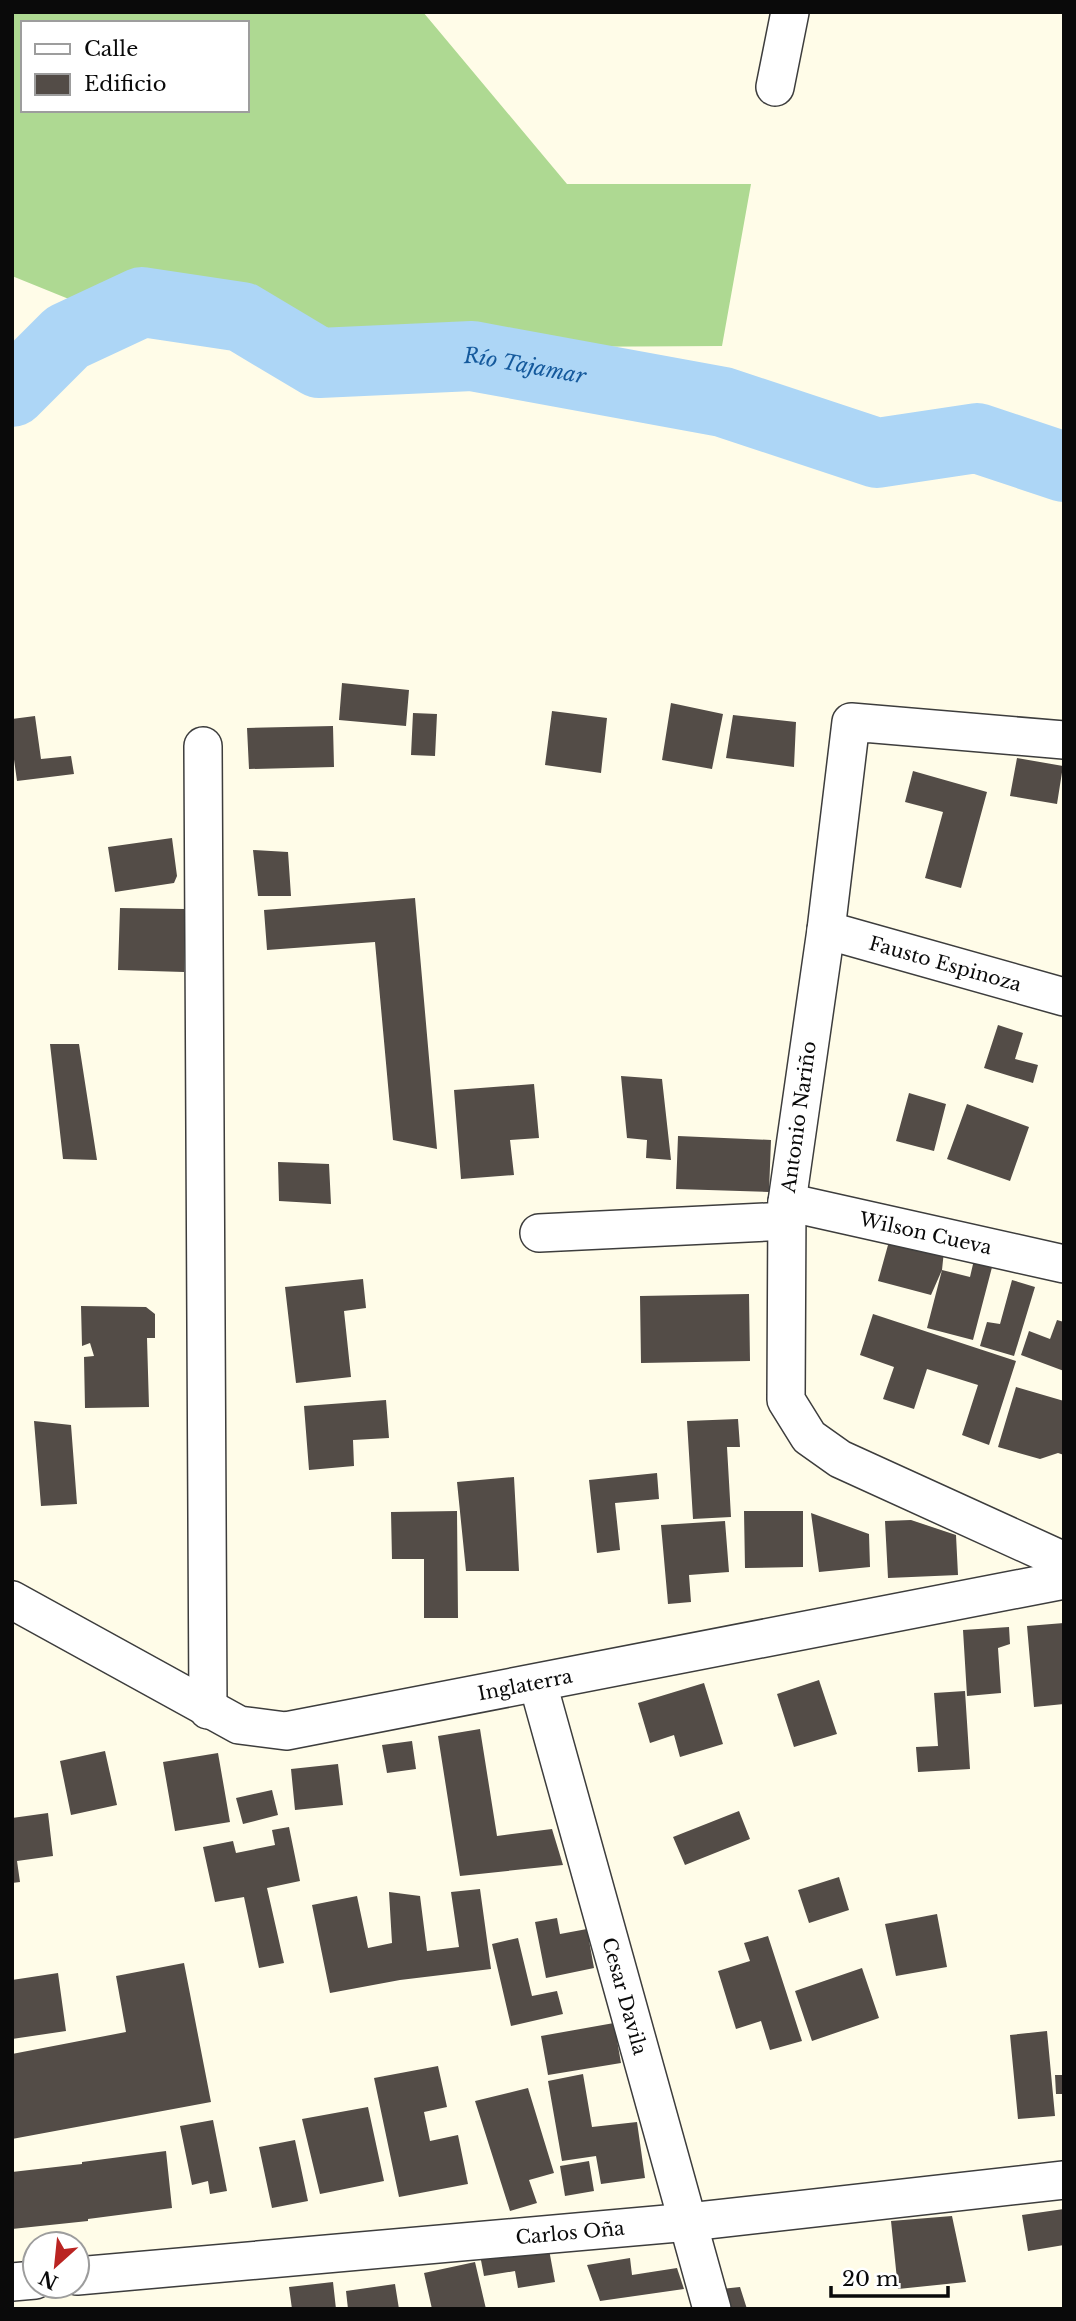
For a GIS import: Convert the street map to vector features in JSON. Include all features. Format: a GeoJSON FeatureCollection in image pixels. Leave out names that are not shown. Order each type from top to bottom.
{"type":"FeatureCollection","features":[{"type":"Feature","properties":{"kind":"street"},"geometry":{"type":"LineString","coordinates":[[775,87],[790,12]]}},
{"type":"Feature","properties":{"kind":"street","name":"Antonio Nariño"},"geometry":{"type":"LineString","coordinates":[[1064,740],[851,722],[826,930],[787,1211],[786,1400],[809,1437],[840,1459],[1064,1562]]}},
{"type":"Feature","properties":{"kind":"street"},"geometry":{"type":"LineString","coordinates":[[203,746],[208,1710]]}},
{"type":"Feature","properties":{"kind":"street","name":"Fausto Espinoza"},"geometry":{"type":"LineString","coordinates":[[826,930],[1064,997]]}},
{"type":"Feature","properties":{"kind":"street","name":"Wilson Cueva"},"geometry":{"type":"LineString","coordinates":[[539,1233],[787,1211],[1064,1264]]}},
{"type":"Feature","properties":{"kind":"street","name":"Inglaterra"},"geometry":{"type":"LineString","coordinates":[[12,1600],[239,1725],[286,1731],[1064,1580]]}},
{"type":"Feature","properties":{"kind":"street","name":"Cesar Davila"},"geometry":{"type":"LineString","coordinates":[[538,1684],[690,2222],[712,2309]]}},
{"type":"Feature","properties":{"kind":"street","name":"Carlos Oña"},"geometry":{"type":"LineString","coordinates":[[91,2275],[690,2222],[1064,2180]]}},
{"type":"Feature","properties":{"kind":"green space"},"geometry":{"type":"Polygon","coordinates":[[[12,12],[423,12],[567,184],[751,184],[722,346],[545,347],[128,323],[12,276],[12,12]]]}},
{"type":"Feature","properties":{"kind":"building"},"geometry":{"type":"Polygon","coordinates":[[[342,683],[409,690],[406,726],[339,720],[342,683]]]}},
{"type":"Feature","properties":{"kind":"building"},"geometry":{"type":"Polygon","coordinates":[[[671,703],[723,714],[712,769],[662,760],[671,703]]]}},
{"type":"Feature","properties":{"kind":"building"},"geometry":{"type":"Polygon","coordinates":[[[552,711],[607,718],[601,773],[545,765],[552,711]]]}},
{"type":"Feature","properties":{"kind":"building"},"geometry":{"type":"Polygon","coordinates":[[[413,713],[437,714],[435,756],[411,755],[413,713]]]}},
{"type":"Feature","properties":{"kind":"building"},"geometry":{"type":"Polygon","coordinates":[[[733,715],[796,722],[794,767],[726,758],[733,715]]]}},
{"type":"Feature","properties":{"kind":"building"},"geometry":{"type":"Polygon","coordinates":[[[35,716],[41,759],[71,756],[74,774],[17,781],[12,719],[35,716]]]}},
{"type":"Feature","properties":{"kind":"building"},"geometry":{"type":"Polygon","coordinates":[[[333,726],[334,767],[249,769],[247,728],[333,726]]]}},
{"type":"Feature","properties":{"kind":"building"},"geometry":{"type":"Polygon","coordinates":[[[1017,758],[1063,766],[1057,804],[1010,796],[1017,758]]]}},
{"type":"Feature","properties":{"kind":"building"},"geometry":{"type":"Polygon","coordinates":[[[913,771],[987,792],[961,888],[925,878],[943,812],[905,802],[913,771]]]}},
{"type":"Feature","properties":{"kind":"building"},"geometry":{"type":"Polygon","coordinates":[[[172,838],[177,876],[174,883],[115,892],[108,847],[172,838]]]}},
{"type":"Feature","properties":{"kind":"building"},"geometry":{"type":"Polygon","coordinates":[[[253,850],[288,852],[291,896],[258,896],[253,850]]]}},
{"type":"Feature","properties":{"kind":"building"},"geometry":{"type":"Polygon","coordinates":[[[415,898],[437,1149],[393,1140],[375,942],[267,950],[264,910],[415,898]]]}},
{"type":"Feature","properties":{"kind":"building"},"geometry":{"type":"Polygon","coordinates":[[[120,908],[185,909],[184,972],[118,970],[120,908]]]}},
{"type":"Feature","properties":{"kind":"building"},"geometry":{"type":"Polygon","coordinates":[[[998,1025],[1023,1033],[1015,1059],[1038,1065],[1033,1083],[984,1068],[998,1025]]]}},
{"type":"Feature","properties":{"kind":"building"},"geometry":{"type":"Polygon","coordinates":[[[50,1044],[79,1044],[97,1160],[63,1159],[50,1044]]]}},
{"type":"Feature","properties":{"kind":"building"},"geometry":{"type":"Polygon","coordinates":[[[621,1076],[662,1079],[671,1160],[646,1158],[647,1140],[627,1138],[621,1076]]]}},
{"type":"Feature","properties":{"kind":"building"},"geometry":{"type":"Polygon","coordinates":[[[534,1084],[539,1138],[510,1140],[514,1175],[461,1179],[454,1090],[534,1084]]]}},
{"type":"Feature","properties":{"kind":"building"},"geometry":{"type":"Polygon","coordinates":[[[909,1093],[946,1104],[934,1151],[896,1141],[909,1093]]]}},
{"type":"Feature","properties":{"kind":"building"},"geometry":{"type":"Polygon","coordinates":[[[967,1104],[1029,1127],[1010,1181],[947,1159],[967,1104]]]}},
{"type":"Feature","properties":{"kind":"building"},"geometry":{"type":"Polygon","coordinates":[[[678,1136],[771,1140],[769,1192],[676,1189],[678,1136]]]}},
{"type":"Feature","properties":{"kind":"building"},"geometry":{"type":"Polygon","coordinates":[[[278,1162],[329,1164],[331,1204],[279,1201],[278,1162]]]}},
{"type":"Feature","properties":{"kind":"building"},"geometry":{"type":"Polygon","coordinates":[[[893,1227],[945,1241],[942,1270],[931,1295],[878,1281],[893,1227]]]}},
{"type":"Feature","properties":{"kind":"building"},"geometry":{"type":"Polygon","coordinates":[[[977,1247],[996,1252],[973,1340],[927,1328],[942,1270],[970,1277],[977,1247]]]}},
{"type":"Feature","properties":{"kind":"building"},"geometry":{"type":"Polygon","coordinates":[[[363,1279],[366,1308],[344,1311],[351,1377],[296,1383],[285,1287],[363,1279]]]}},
{"type":"Feature","properties":{"kind":"building"},"geometry":{"type":"Polygon","coordinates":[[[1012,1280],[1035,1287],[1014,1356],[980,1346],[987,1322],[1000,1324],[1012,1280]]]}},
{"type":"Feature","properties":{"kind":"building"},"geometry":{"type":"Polygon","coordinates":[[[749,1294],[750,1361],[641,1363],[640,1296],[749,1294]]]}},
{"type":"Feature","properties":{"kind":"building"},"geometry":{"type":"Polygon","coordinates":[[[81,1306],[146,1307],[155,1314],[155,1338],[147,1338],[149,1407],[85,1408],[84,1357],[94,1356],[90,1343],[82,1346],[81,1306]]]}},
{"type":"Feature","properties":{"kind":"building"},"geometry":{"type":"Polygon","coordinates":[[[873,1314],[1016,1361],[989,1445],[962,1435],[978,1385],[927,1369],[914,1409],[883,1399],[894,1367],[860,1355],[873,1314]]]}},
{"type":"Feature","properties":{"kind":"building"},"geometry":{"type":"Polygon","coordinates":[[[1057,1320],[1064,1322],[1064,1371],[1021,1355],[1029,1331],[1050,1339],[1057,1320]]]}},
{"type":"Feature","properties":{"kind":"building"},"geometry":{"type":"Polygon","coordinates":[[[1016,1387],[1064,1401],[1064,1455],[1058,1453],[1040,1459],[998,1447],[1016,1387]]]}},
{"type":"Feature","properties":{"kind":"building"},"geometry":{"type":"Polygon","coordinates":[[[386,1400],[389,1438],[353,1440],[354,1466],[309,1470],[304,1406],[386,1400]]]}},
{"type":"Feature","properties":{"kind":"building"},"geometry":{"type":"Polygon","coordinates":[[[738,1419],[740,1447],[727,1447],[731,1517],[693,1519],[687,1421],[738,1419]]]}},
{"type":"Feature","properties":{"kind":"building"},"geometry":{"type":"Polygon","coordinates":[[[34,1421],[71,1425],[77,1504],[41,1506],[34,1421]]]}},
{"type":"Feature","properties":{"kind":"building"},"geometry":{"type":"Polygon","coordinates":[[[657,1473],[659,1499],[615,1503],[620,1550],[597,1553],[589,1480],[657,1473]]]}},
{"type":"Feature","properties":{"kind":"building"},"geometry":{"type":"Polygon","coordinates":[[[514,1477],[519,1571],[466,1571],[457,1482],[514,1477]]]}},
{"type":"Feature","properties":{"kind":"building"},"geometry":{"type":"Polygon","coordinates":[[[457,1511],[458,1618],[424,1618],[424,1559],[392,1559],[391,1512],[457,1511]]]}},
{"type":"Feature","properties":{"kind":"building"},"geometry":{"type":"Polygon","coordinates":[[[744,1511],[803,1511],[803,1567],[745,1568],[744,1511]]]}},
{"type":"Feature","properties":{"kind":"building"},"geometry":{"type":"Polygon","coordinates":[[[811,1513],[869,1534],[870,1567],[819,1572],[811,1513]]]}},
{"type":"Feature","properties":{"kind":"building"},"geometry":{"type":"Polygon","coordinates":[[[911,1520],[956,1535],[958,1575],[888,1578],[885,1521],[911,1520]]]}},
{"type":"Feature","properties":{"kind":"building"},"geometry":{"type":"Polygon","coordinates":[[[725,1521],[729,1572],[689,1575],[691,1602],[668,1604],[661,1525],[725,1521]]]}},
{"type":"Feature","properties":{"kind":"building"},"geometry":{"type":"Polygon","coordinates":[[[1064,1623],[1064,1704],[1034,1707],[1027,1626],[1064,1623]]]}},
{"type":"Feature","properties":{"kind":"building"},"geometry":{"type":"Polygon","coordinates":[[[1009,1627],[1010,1644],[998,1648],[1001,1693],[967,1696],[963,1630],[1009,1627]]]}},
{"type":"Feature","properties":{"kind":"building"},"geometry":{"type":"Polygon","coordinates":[[[819,1680],[837,1734],[794,1747],[777,1694],[819,1680]]]}},
{"type":"Feature","properties":{"kind":"building"},"geometry":{"type":"Polygon","coordinates":[[[704,1683],[723,1744],[680,1757],[674,1735],[650,1743],[638,1703],[704,1683]]]}},
{"type":"Feature","properties":{"kind":"building"},"geometry":{"type":"Polygon","coordinates":[[[965,1691],[970,1769],[918,1772],[916,1747],[938,1746],[934,1693],[965,1691]]]}},
{"type":"Feature","properties":{"kind":"building"},"geometry":{"type":"Polygon","coordinates":[[[480,1729],[497,1836],[552,1829],[563,1865],[460,1876],[438,1736],[480,1729]]]}},
{"type":"Feature","properties":{"kind":"building"},"geometry":{"type":"Polygon","coordinates":[[[412,1741],[416,1769],[387,1773],[382,1745],[412,1741]]]}},
{"type":"Feature","properties":{"kind":"building"},"geometry":{"type":"Polygon","coordinates":[[[105,1751],[117,1805],[71,1815],[60,1761],[105,1751]]]}},
{"type":"Feature","properties":{"kind":"building"},"geometry":{"type":"Polygon","coordinates":[[[218,1753],[230,1822],[175,1831],[163,1762],[218,1753]]]}},
{"type":"Feature","properties":{"kind":"building"},"geometry":{"type":"Polygon","coordinates":[[[338,1764],[343,1805],[295,1810],[291,1769],[338,1764]]]}},
{"type":"Feature","properties":{"kind":"building"},"geometry":{"type":"Polygon","coordinates":[[[272,1790],[278,1815],[243,1824],[236,1798],[272,1790]]]}},
{"type":"Feature","properties":{"kind":"building"},"geometry":{"type":"Polygon","coordinates":[[[739,1811],[750,1839],[685,1865],[673,1837],[739,1811]]]}},
{"type":"Feature","properties":{"kind":"building"},"geometry":{"type":"Polygon","coordinates":[[[48,1813],[53,1856],[17,1861],[20,1882],[12,1883],[12,1818],[48,1813]]]}},
{"type":"Feature","properties":{"kind":"building"},"geometry":{"type":"Polygon","coordinates":[[[289,1827],[300,1881],[267,1888],[284,1963],[259,1968],[244,1897],[215,1902],[203,1847],[233,1841],[236,1853],[275,1845],[272,1830],[289,1827]]]}},
{"type":"Feature","properties":{"kind":"building"},"geometry":{"type":"Polygon","coordinates":[[[839,1877],[849,1910],[809,1923],[798,1890],[839,1877]]]}},
{"type":"Feature","properties":{"kind":"building"},"geometry":{"type":"Polygon","coordinates":[[[480,1889],[491,1969],[400,1980],[330,1993],[312,1905],[357,1896],[368,1948],[392,1943],[389,1892],[420,1896],[427,1951],[459,1947],[451,1892],[480,1889]]]}},
{"type":"Feature","properties":{"kind":"building"},"geometry":{"type":"Polygon","coordinates":[[[937,1914],[947,1967],[896,1976],[885,1924],[937,1914]]]}},
{"type":"Feature","properties":{"kind":"building"},"geometry":{"type":"Polygon","coordinates":[[[557,1918],[560,1934],[587,1929],[594,1968],[546,1978],[535,1922],[557,1918]]]}},
{"type":"Feature","properties":{"kind":"building"},"geometry":{"type":"Polygon","coordinates":[[[768,1936],[802,2041],[770,2050],[761,2021],[736,2029],[718,1971],[750,1961],[744,1943],[768,1936]]]}},
{"type":"Feature","properties":{"kind":"building"},"geometry":{"type":"Polygon","coordinates":[[[518,1938],[532,1996],[557,1991],[563,2014],[511,2026],[492,1944],[518,1938]]]}},
{"type":"Feature","properties":{"kind":"building"},"geometry":{"type":"Polygon","coordinates":[[[184,1963],[211,2102],[12,2139],[12,2054],[126,2032],[116,1976],[184,1963]]]}},
{"type":"Feature","properties":{"kind":"building"},"geometry":{"type":"Polygon","coordinates":[[[862,1968],[879,2018],[812,2041],[795,1991],[862,1968]]]}},
{"type":"Feature","properties":{"kind":"building"},"geometry":{"type":"Polygon","coordinates":[[[58,1973],[66,2031],[12,2039],[12,1980],[58,1973]]]}},
{"type":"Feature","properties":{"kind":"building"},"geometry":{"type":"Polygon","coordinates":[[[614,2023],[621,2063],[548,2075],[541,2036],[614,2023]]]}},
{"type":"Feature","properties":{"kind":"building"},"geometry":{"type":"Polygon","coordinates":[[[1047,2031],[1055,2116],[1018,2119],[1010,2035],[1047,2031]]]}},
{"type":"Feature","properties":{"kind":"building"},"geometry":{"type":"Polygon","coordinates":[[[438,2066],[447,2107],[424,2112],[430,2141],[458,2135],[468,2184],[399,2197],[374,2078],[438,2066]]]}},
{"type":"Feature","properties":{"kind":"building"},"geometry":{"type":"Polygon","coordinates":[[[583,2074],[592,2127],[637,2122],[645,2178],[601,2184],[596,2156],[562,2161],[548,2081],[583,2074]]]}},
{"type":"Feature","properties":{"kind":"building"},"geometry":{"type":"Polygon","coordinates":[[[1055,2075],[1064,2075],[1064,2094],[1056,2094],[1055,2075]]]}},
{"type":"Feature","properties":{"kind":"building"},"geometry":{"type":"Polygon","coordinates":[[[528,2088],[554,2173],[529,2180],[537,2203],[510,2211],[475,2101],[528,2088]]]}},
{"type":"Feature","properties":{"kind":"building"},"geometry":{"type":"Polygon","coordinates":[[[368,2107],[384,2181],[320,2194],[302,2119],[368,2107]]]}},
{"type":"Feature","properties":{"kind":"building"},"geometry":{"type":"Polygon","coordinates":[[[213,2120],[227,2191],[210,2194],[208,2181],[192,2185],[180,2126],[213,2120]]]}},
{"type":"Feature","properties":{"kind":"building"},"geometry":{"type":"Polygon","coordinates":[[[295,2140],[308,2201],[272,2208],[259,2147],[295,2140]]]}},
{"type":"Feature","properties":{"kind":"building"},"geometry":{"type":"Polygon","coordinates":[[[166,2151],[172,2208],[12,2229],[12,2172],[166,2151]]]}},
{"type":"Feature","properties":{"kind":"building"},"geometry":{"type":"Polygon","coordinates":[[[589,2161],[594,2191],[565,2196],[560,2166],[589,2161]]]}},
{"type":"Feature","properties":{"kind":"building"},"geometry":{"type":"Polygon","coordinates":[[[1064,2209],[1064,2245],[1028,2251],[1022,2215],[1064,2209]]]}},
{"type":"Feature","properties":{"kind":"building"},"geometry":{"type":"Polygon","coordinates":[[[952,2216],[966,2282],[898,2289],[891,2221],[952,2216]]]}},
{"type":"Feature","properties":{"kind":"building"},"geometry":{"type":"Polygon","coordinates":[[[548,2244],[555,2282],[518,2288],[515,2271],[484,2276],[480,2255],[548,2244]]]}},
{"type":"Feature","properties":{"kind":"building"},"geometry":{"type":"Polygon","coordinates":[[[630,2258],[632,2275],[677,2268],[684,2289],[600,2301],[587,2265],[630,2258]]]}},
{"type":"Feature","properties":{"kind":"building"},"geometry":{"type":"Polygon","coordinates":[[[475,2262],[486,2309],[432,2309],[424,2273],[475,2262]]]}},
{"type":"Feature","properties":{"kind":"building"},"geometry":{"type":"Polygon","coordinates":[[[333,2282],[336,2309],[292,2309],[289,2287],[333,2282]]]}},
{"type":"Feature","properties":{"kind":"building"},"geometry":{"type":"Polygon","coordinates":[[[395,2284],[399,2309],[348,2309],[346,2291],[395,2284]]]}},
{"type":"Feature","properties":{"kind":"building"},"geometry":{"type":"Polygon","coordinates":[[[740,2287],[747,2309],[727,2309],[721,2289],[740,2287]]]}},
{"type":"Feature","properties":{"kind":"waterway","name":"Río Tajamar"},"geometry":{"type":"LineString","coordinates":[[12,392],[67,337],[142,302],[242,317],[319,363],[472,356],[723,402],[877,453],[977,438],[1064,467]]}}]}
